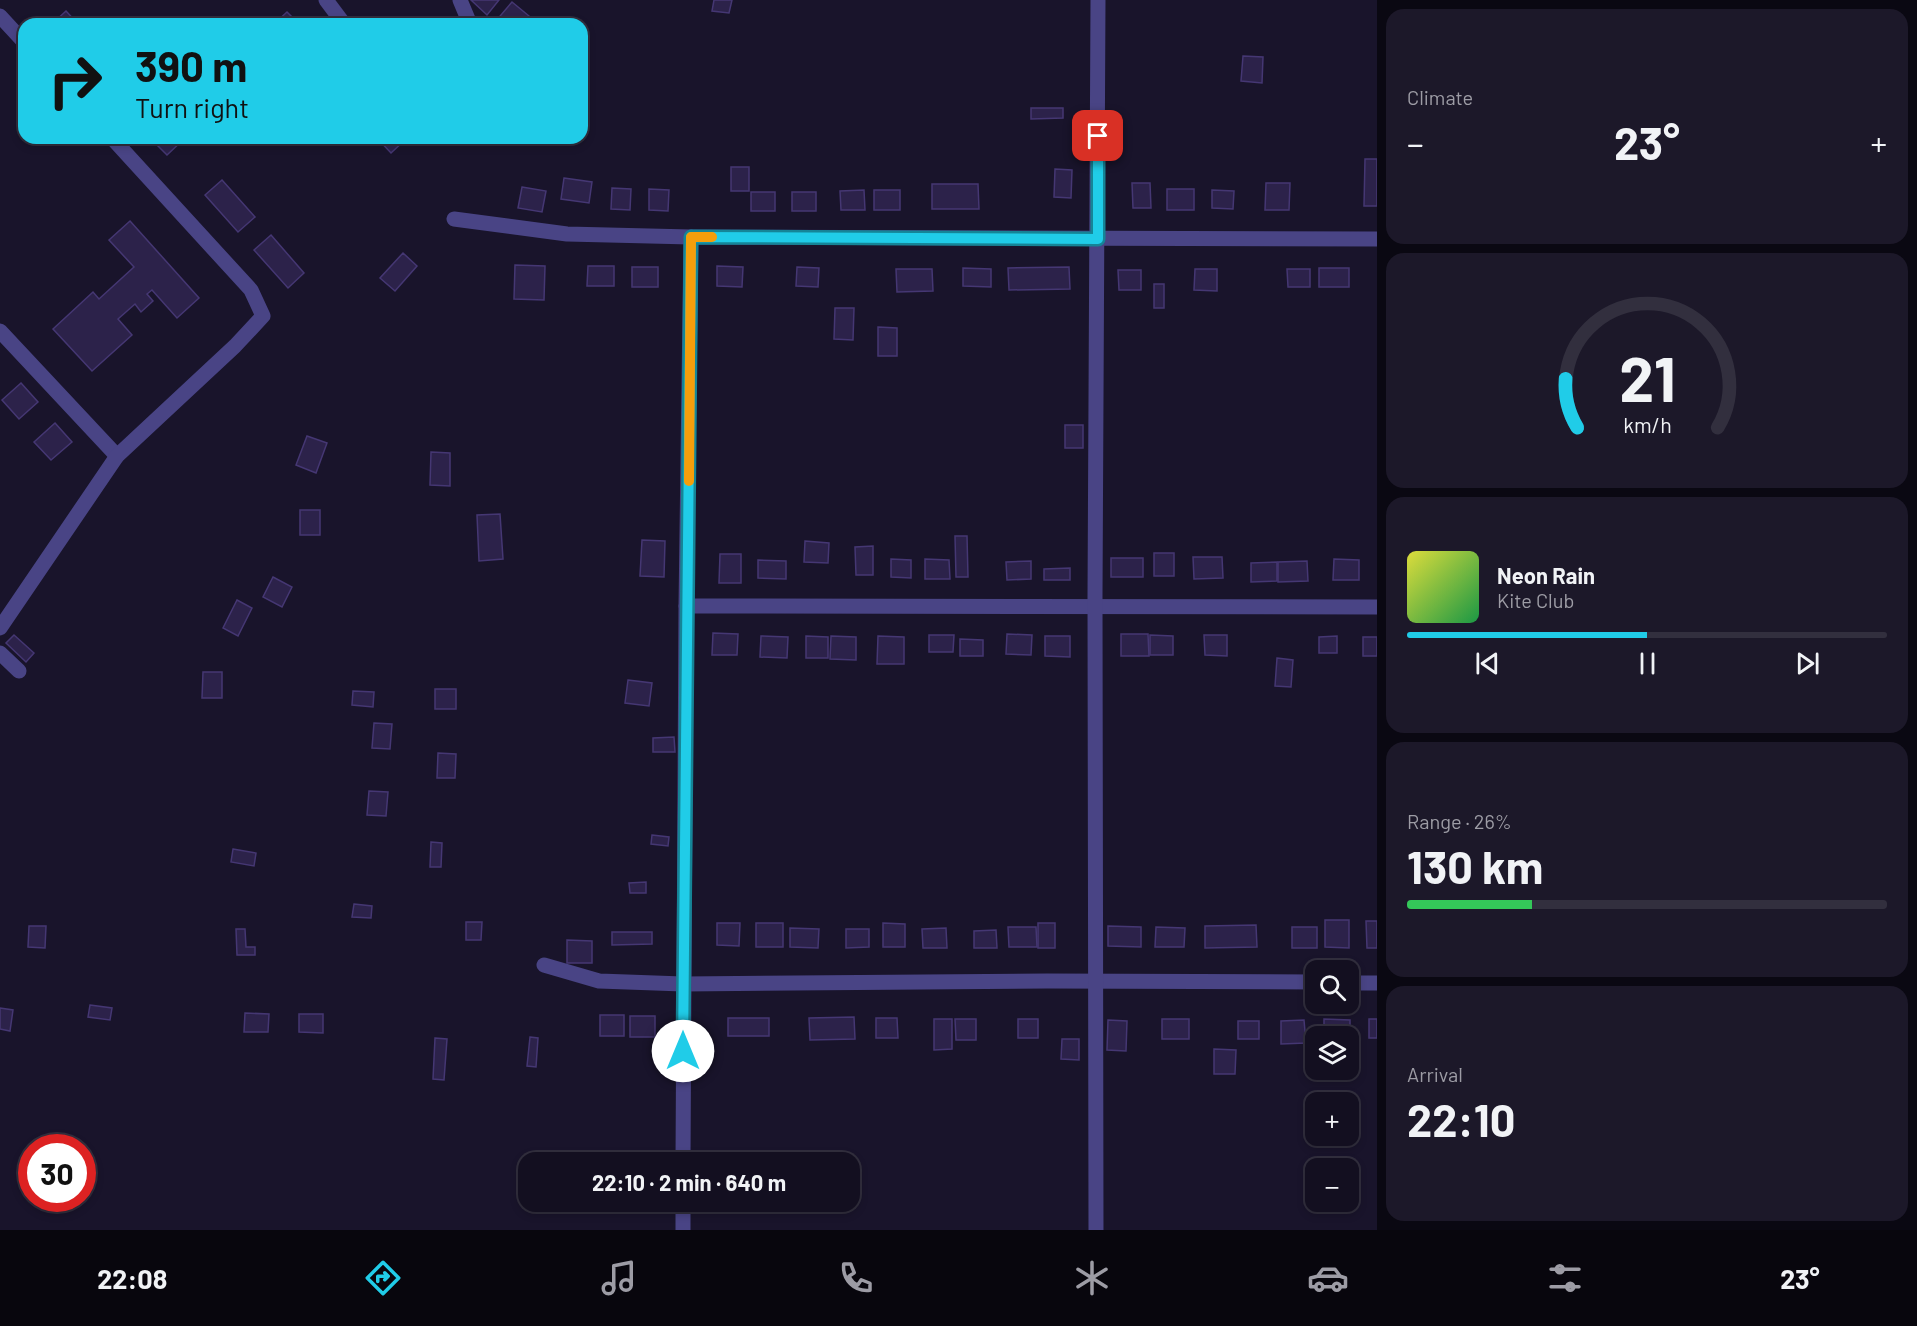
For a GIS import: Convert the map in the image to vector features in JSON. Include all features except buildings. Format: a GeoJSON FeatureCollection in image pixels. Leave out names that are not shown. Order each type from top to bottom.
{"type":"FeatureCollection","features":[{"type":"Feature","properties":{"kind":"street"},"geometry":{"type":"LineString","coordinates":[[326,0],[340,18]]}},
{"type":"Feature","properties":{"kind":"street"},"geometry":{"type":"LineString","coordinates":[[460,0],[468,18]]}},
{"type":"Feature","properties":{"kind":"street"},"geometry":{"type":"LineString","coordinates":[[1096,1230],[1095,607],[1098,0]]}},
{"type":"Feature","properties":{"kind":"street"},"geometry":{"type":"LineString","coordinates":[[0,16],[18,36]]}},
{"type":"Feature","properties":{"kind":"street"},"geometry":{"type":"LineString","coordinates":[[0,628],[117,456],[263,316],[251,290],[117,144]]}},
{"type":"Feature","properties":{"kind":"street"},"geometry":{"type":"LineString","coordinates":[[454,219],[567,234],[691,237],[1377,239]]}},
{"type":"Feature","properties":{"kind":"street"},"geometry":{"type":"LineString","coordinates":[[683,1152],[691,237]]}},
{"type":"Feature","properties":{"kind":"street"},"geometry":{"type":"LineString","coordinates":[[0,331],[117,456]]}},
{"type":"Feature","properties":{"kind":"street"},"geometry":{"type":"LineString","coordinates":[[686,606],[1377,607]]}},
{"type":"Feature","properties":{"kind":"street"},"geometry":{"type":"LineString","coordinates":[[0,653],[19,672]]}},
{"type":"Feature","properties":{"kind":"street"},"geometry":{"type":"LineString","coordinates":[[544,965],[598,981],[683,984],[1305,982]]}},
{"type":"Feature","properties":{"kind":"street"},"geometry":{"type":"LineString","coordinates":[[1359,982],[1377,983]]}},
{"type":"Feature","properties":{"kind":"street"},"geometry":{"type":"LineString","coordinates":[[683,1212],[683,1230]]}},
{"type":"Feature","properties":{"kind":"slow traffic"},"geometry":{"type":"LineString","coordinates":[[689,481],[691,237],[712,237]]}},
{"type":"Feature","properties":{"kind":"route"},"geometry":{"type":"LineString","coordinates":[[683,1051],[691,237],[1098,239],[1098,136]]}}]}
